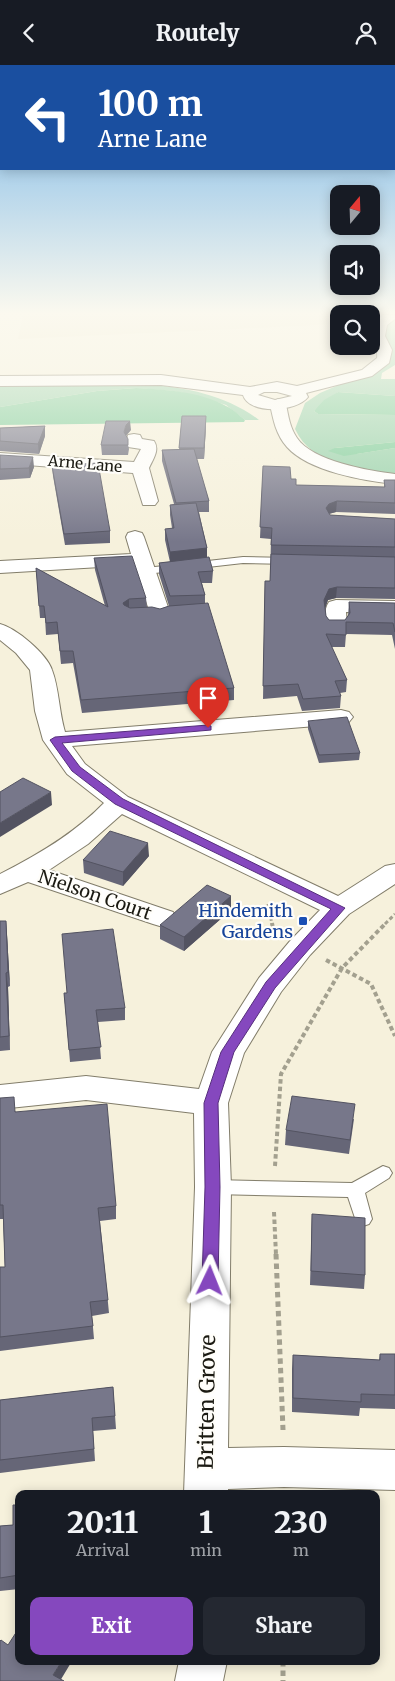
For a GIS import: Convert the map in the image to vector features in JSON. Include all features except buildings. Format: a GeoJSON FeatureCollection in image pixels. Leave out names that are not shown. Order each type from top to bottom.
{"type":"FeatureCollection","features":[{"type":"Feature","properties":{"kind":"street"},"geometry":{"type":"LineString","coordinates":[[239,390],[251,392],[257,390]]}},
{"type":"Feature","properties":{"kind":"street"},"geometry":{"type":"LineString","coordinates":[[251,392],[252,399],[278,404],[298,400],[300,397],[297,391]]}},
{"type":"Feature","properties":{"kind":"street"},"geometry":{"type":"LineString","coordinates":[[278,404],[283,426],[293,445],[320,461],[380,478],[395,479]]}},
{"type":"Feature","properties":{"kind":"street","name":"Arne Lane"},"geometry":{"type":"LineString","coordinates":[[134,439],[134,443],[148,445],[149,449],[140,468],[149,501]]}},
{"type":"Feature","properties":{"kind":"street","name":"Arne Lane"},"geometry":{"type":"LineString","coordinates":[[0,457],[140,468]]}},
{"type":"Feature","properties":{"kind":"street"},"geometry":{"type":"LineString","coordinates":[[135,537],[161,613]]}},
{"type":"Feature","properties":{"kind":"street"},"geometry":{"type":"LineString","coordinates":[[0,567],[144,565]]}},
{"type":"Feature","properties":{"kind":"street"},"geometry":{"type":"LineString","coordinates":[[336,625],[336,606],[395,607]]}},
{"type":"Feature","properties":{"kind":"street"},"geometry":{"type":"LineString","coordinates":[[0,630],[24,648],[41,669],[47,711],[55,740],[76,769],[119,802],[339,908]]}},
{"type":"Feature","properties":{"kind":"street"},"geometry":{"type":"LineString","coordinates":[[0,656],[24,648]]}},
{"type":"Feature","properties":{"kind":"street"},"geometry":{"type":"LineString","coordinates":[[55,740],[341,717]]}},
{"type":"Feature","properties":{"kind":"street","name":"Nielson Court"},"geometry":{"type":"LineString","coordinates":[[0,885],[27,872],[100,824],[119,802]]}},
{"type":"Feature","properties":{"kind":"street","name":"Nielson Court"},"geometry":{"type":"LineString","coordinates":[[27,872],[163,918]]}},
{"type":"Feature","properties":{"kind":"street","name":"Britten Grove"},"geometry":{"type":"LineString","coordinates":[[206,1481],[213,1187],[211,1103],[228,1052],[270,985],[300,949],[339,908],[395,872]]}},
{"type":"Feature","properties":{"kind":"street"},"geometry":{"type":"LineString","coordinates":[[0,1097],[86,1088],[211,1103]]}},
{"type":"Feature","properties":{"kind":"street"},"geometry":{"type":"LineString","coordinates":[[206,1481],[284,1467],[395,1471]]}},
{"type":"Feature","properties":{"kind":"street"},"geometry":{"type":"LineString","coordinates":[[199,1681],[202,1665]]}},
{"type":"Feature","properties":{"kind":"lane"},"geometry":{"type":"LineString","coordinates":[[144,565],[243,560],[300,561]]}},
{"type":"Feature","properties":{"kind":"lane"},"geometry":{"type":"LineString","coordinates":[[213,1187],[355,1191],[383,1173]]}},
{"type":"Feature","properties":{"kind":"lane"},"geometry":{"type":"LineString","coordinates":[[355,1191],[363,1219]]}},
{"type":"Feature","properties":{"kind":"path"},"geometry":{"type":"LineString","coordinates":[[342,968],[371,984],[384,1018],[395,1036]]}},
{"type":"Feature","properties":{"kind":"path"},"geometry":{"type":"LineString","coordinates":[[283,1681],[284,1665]]}},
{"type":"Feature","properties":{"kind":"green space"},"geometry":{"type":"Polygon","coordinates":[[[0,390],[105,390],[97,391],[0,407],[0,390]]]}},
{"type":"Feature","properties":{"kind":"green space"},"geometry":{"type":"Polygon","coordinates":[[[164,390],[194,394],[229,407],[245,420],[244,422],[0,425],[0,407],[97,391],[164,390]]]}},
{"type":"Feature","properties":{"kind":"green space"},"geometry":{"type":"Polygon","coordinates":[[[166,390],[189,390],[206,394],[233,404],[259,420],[245,420],[226,405],[198,396],[166,390]]]}},
{"type":"Feature","properties":{"kind":"green space"},"geometry":{"type":"Polygon","coordinates":[[[326,390],[395,390],[395,396],[338,392],[314,411],[318,414],[395,415],[395,442],[335,448],[356,454],[395,448],[395,475],[338,464],[313,451],[295,429],[305,403],[326,390]]]}},
{"type":"Feature","properties":{"kind":"green space"},"geometry":{"type":"Polygon","coordinates":[[[338,392],[395,396],[395,415],[318,414],[314,411],[324,400],[338,392]]]}},
{"type":"Feature","properties":{"kind":"green space"},"geometry":{"type":"Polygon","coordinates":[[[395,442],[395,448],[344,456],[328,451],[335,448],[395,442]]]}},
{"type":"Feature","properties":{"kind":"place","name":"Hindemith Gardens"},"geometry":{"type":"Point","coordinates":[303,921]}},
{"type":"Feature","properties":{"kind":"route"},"geometry":{"type":"LineString","coordinates":[[208,728],[55,740],[76,769],[119,802],[339,908],[300,949],[270,985],[228,1052],[211,1103],[213,1187],[210,1281]]}}]}
